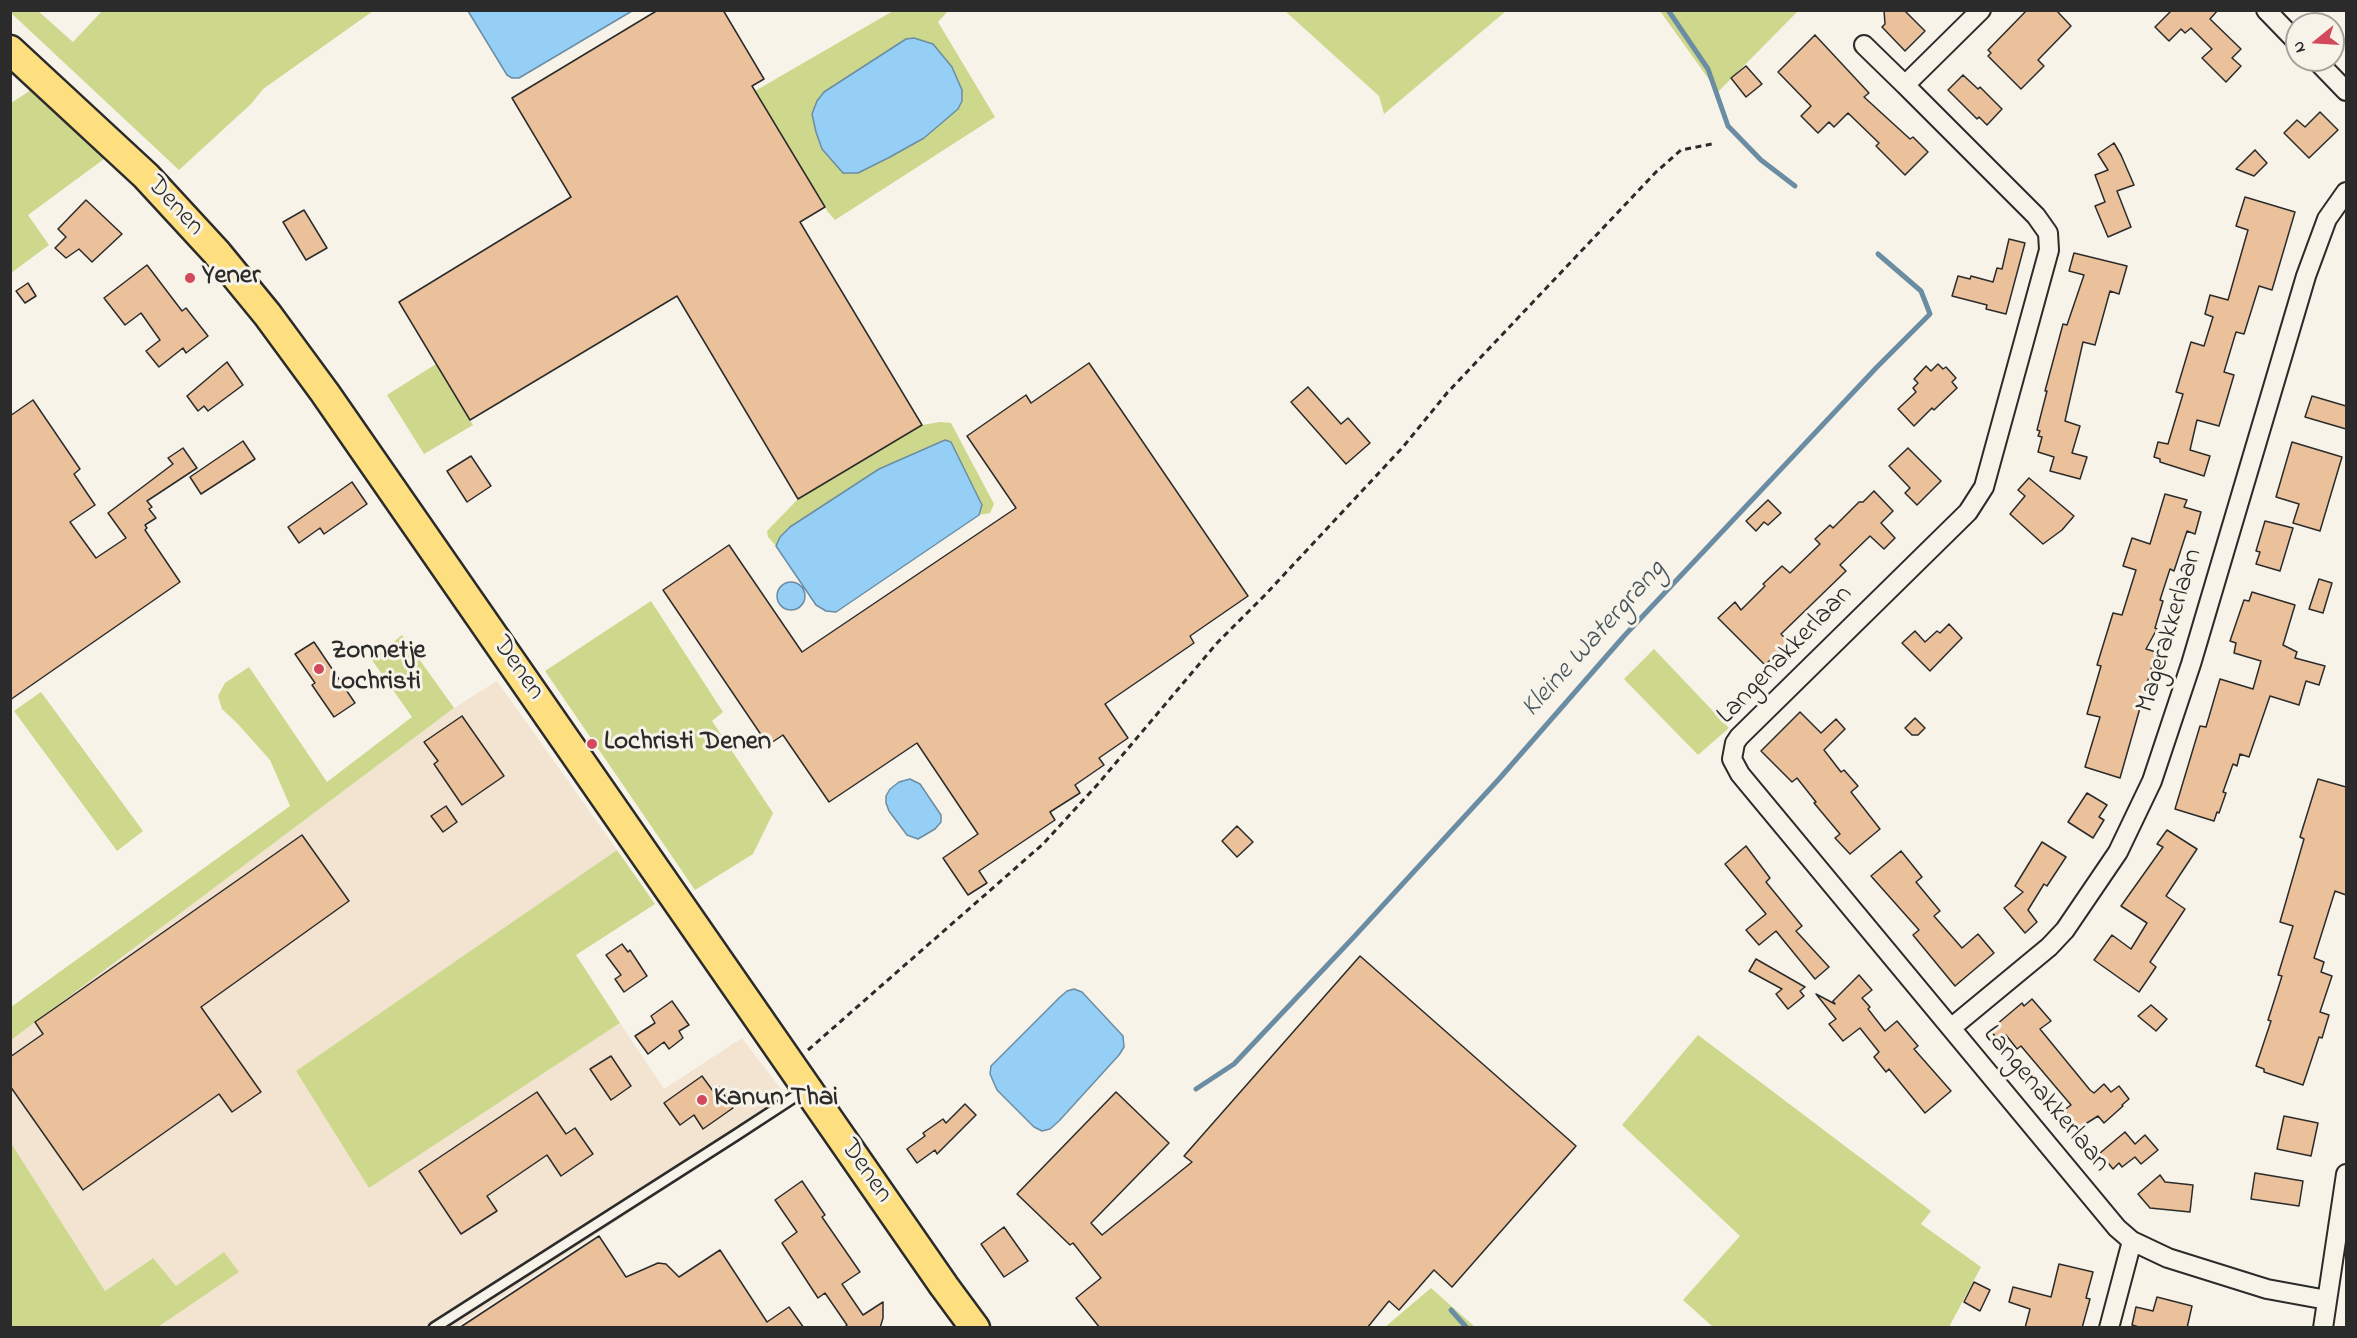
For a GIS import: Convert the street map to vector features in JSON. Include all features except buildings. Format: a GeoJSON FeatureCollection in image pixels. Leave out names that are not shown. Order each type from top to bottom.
{"type":"FeatureCollection","features":[{"type":"Feature","properties":{"kind":"main road","name":"Denen"},"geometry":{"type":"LineString","coordinates":[[10,50],[146,176],[217,253],[267,314],[325,393],[975,1328]]}},
{"type":"Feature","properties":{"kind":"street"},"geometry":{"type":"LineString","coordinates":[[1905,85],[1981,10]]}},
{"type":"Feature","properties":{"kind":"street"},"geometry":{"type":"LineString","coordinates":[[2266,10],[2285,30]]}},
{"type":"Feature","properties":{"kind":"street","name":"Langenakkerlaan"},"geometry":{"type":"LineString","coordinates":[[1864,45],[2045,226],[2050,240],[2049,250],[1984,487],[1979,498],[1968,512],[1739,737],[1735,743],[1732,759],[1740,774],[2095,1203],[2132,1240],[2168,1258],[2267,1289],[2327,1300]]}},
{"type":"Feature","properties":{"kind":"street"},"geometry":{"type":"LineString","coordinates":[[2328,72],[2346,91]]}},
{"type":"Feature","properties":{"kind":"street","name":"Magerakkerlaan"},"geometry":{"type":"LineString","coordinates":[[1951,1028],[2049,947],[2065,930],[2118,852],[2147,792],[2191,664],[2306,276],[2327,219],[2346,192]]}},
{"type":"Feature","properties":{"kind":"street"},"geometry":{"type":"LineString","coordinates":[[2323,1328],[2346,1174]]}},
{"type":"Feature","properties":{"kind":"street"},"geometry":{"type":"LineString","coordinates":[[2109,1328],[2132,1240]]}},
{"type":"Feature","properties":{"kind":"lane"},"geometry":{"type":"LineString","coordinates":[[434,1328],[807,1088]]}},
{"type":"Feature","properties":{"kind":"path"},"geometry":{"type":"LineString","coordinates":[[790,1065],[1043,844],[1098,784],[1217,643],[1403,447],[1448,393],[1656,172],[1681,150],[1712,144]]}},
{"type":"Feature","properties":{"kind":"shaded area"},"geometry":{"type":"Polygon","coordinates":[[[497,681],[617,850],[296,1071],[369,1188],[620,1023],[664,1089],[742,1038],[793,1105],[454,1328],[158,1327],[239,1272],[224,1253],[176,1286],[152,1258],[105,1291],[11,1143],[11,1039],[454,708],[497,681]]]}},
{"type":"Feature","properties":{"kind":"green space"},"geometry":{"type":"Polygon","coordinates":[[[11,10],[38,11],[73,42],[102,11],[373,11],[263,89],[251,104],[179,170],[11,13],[11,10]]]}},
{"type":"Feature","properties":{"kind":"green space"},"geometry":{"type":"Polygon","coordinates":[[[893,11],[948,11],[938,22],[995,117],[835,220],[755,91],[893,11]],[[914,38],[906,39],[824,92],[817,101],[843,173],[858,173],[890,157],[924,138],[958,109],[962,101],[962,90],[952,67],[933,44],[914,38]]]}},
{"type":"Feature","properties":{"kind":"green space"},"geometry":{"type":"Polygon","coordinates":[[[1285,11],[1506,11],[1384,114],[1379,96],[1285,11]]]}},
{"type":"Feature","properties":{"kind":"green space"},"geometry":{"type":"Polygon","coordinates":[[[1660,11],[1798,11],[1718,92],[1660,11]]]}},
{"type":"Feature","properties":{"kind":"green space"},"geometry":{"type":"Polygon","coordinates":[[[31,90],[104,159],[28,215],[49,245],[11,273],[11,103],[31,90]]]}},
{"type":"Feature","properties":{"kind":"green space"},"geometry":{"type":"Polygon","coordinates":[[[436,364],[473,425],[424,454],[387,395],[436,364]]]}},
{"type":"Feature","properties":{"kind":"green space"},"geometry":{"type":"Polygon","coordinates":[[[951,423],[994,504],[990,513],[979,515],[982,505],[951,442],[945,440],[879,469],[790,527],[776,546],[768,537],[767,531],[798,499],[922,425],[951,423]]]}},
{"type":"Feature","properties":{"kind":"green space"},"geometry":{"type":"Polygon","coordinates":[[[651,601],[723,712],[712,721],[773,813],[753,854],[695,890],[545,671],[651,601]]]}},
{"type":"Feature","properties":{"kind":"green space"},"geometry":{"type":"Polygon","coordinates":[[[402,635],[454,708],[11,1040],[11,1007],[290,806],[270,760],[222,709],[218,696],[225,683],[249,667],[327,782],[412,717],[372,660],[402,635]]]}},
{"type":"Feature","properties":{"kind":"green space"},"geometry":{"type":"Polygon","coordinates":[[[1654,649],[1729,728],[1698,755],[1624,679],[1654,649]]]}},
{"type":"Feature","properties":{"kind":"green space"},"geometry":{"type":"Polygon","coordinates":[[[41,692],[143,831],[117,851],[14,711],[41,692]]]}},
{"type":"Feature","properties":{"kind":"green space"},"geometry":{"type":"Polygon","coordinates":[[[617,850],[655,904],[576,955],[620,1023],[369,1188],[296,1071],[617,850]]]}},
{"type":"Feature","properties":{"kind":"green space"},"geometry":{"type":"Polygon","coordinates":[[[1698,1035],[1931,1211],[1921,1224],[1981,1267],[1949,1327],[1713,1327],[1683,1300],[1740,1236],[1622,1125],[1698,1035]]]}},
{"type":"Feature","properties":{"kind":"green space"},"geometry":{"type":"Polygon","coordinates":[[[11,1143],[105,1291],[153,1258],[176,1286],[224,1252],[239,1272],[158,1327],[11,1327],[11,1143]]]}},
{"type":"Feature","properties":{"kind":"green space"},"geometry":{"type":"Polygon","coordinates":[[[1431,1288],[1475,1327],[1385,1327],[1431,1288]]]}},
{"type":"Feature","properties":{"kind":"water"},"geometry":{"type":"Polygon","coordinates":[[[468,11],[632,11],[519,78],[512,78],[507,75],[468,11]]]}},
{"type":"Feature","properties":{"kind":"water"},"geometry":{"type":"Polygon","coordinates":[[[914,38],[933,44],[952,67],[962,90],[962,101],[958,109],[924,138],[890,157],[858,173],[843,173],[822,149],[812,114],[817,101],[824,92],[906,39],[914,38]]]}},
{"type":"Feature","properties":{"kind":"water"},"geometry":{"type":"Polygon","coordinates":[[[945,440],[951,442],[982,505],[979,515],[836,612],[826,611],[816,605],[776,546],[780,537],[790,527],[879,469],[945,440]]]}},
{"type":"Feature","properties":{"kind":"water"},"geometry":{"type":"Polygon","coordinates":[[[791,582],[801,586],[805,596],[801,606],[791,610],[781,606],[777,596],[781,586],[791,582]]]}},
{"type":"Feature","properties":{"kind":"water"},"geometry":{"type":"Polygon","coordinates":[[[910,779],[920,784],[941,815],[941,822],[935,829],[918,839],[907,835],[889,811],[886,803],[886,796],[890,789],[899,782],[910,779]]]}},
{"type":"Feature","properties":{"kind":"water"},"geometry":{"type":"Polygon","coordinates":[[[1074,989],[1082,992],[1123,1036],[1124,1047],[1059,1121],[1050,1129],[1042,1131],[1034,1127],[997,1090],[990,1074],[991,1066],[1060,997],[1074,989]]]}},
{"type":"Feature","properties":{"kind":"waterway","name":"Kleine Watergrang"},"geometry":{"type":"LineString","coordinates":[[1668,10],[1708,69],[1728,126],[1761,160],[1795,186]]}},
{"type":"Feature","properties":{"kind":"waterway","name":"Kleine Watergrang"},"geometry":{"type":"LineString","coordinates":[[1196,1089],[1234,1064],[1499,779],[1625,635],[1877,367],[1930,314],[1921,291],[1878,254]]}},
{"type":"Feature","properties":{"kind":"waterway","name":"Kleine Watergrang"},"geometry":{"type":"LineString","coordinates":[[1451,1310],[1467,1328]]}},
{"type":"Feature","properties":{"kind":"place","name":"Yener"},"geometry":{"type":"Point","coordinates":[190,278]}},
{"type":"Feature","properties":{"kind":"place","name":"Zonnetje Lochristi"},"geometry":{"type":"Point","coordinates":[319,669]}},
{"type":"Feature","properties":{"kind":"place","name":"Lochristi Denen"},"geometry":{"type":"Point","coordinates":[592,744]}},
{"type":"Feature","properties":{"kind":"place","name":"Kanun Thai"},"geometry":{"type":"Point","coordinates":[702,1100]}}]}
